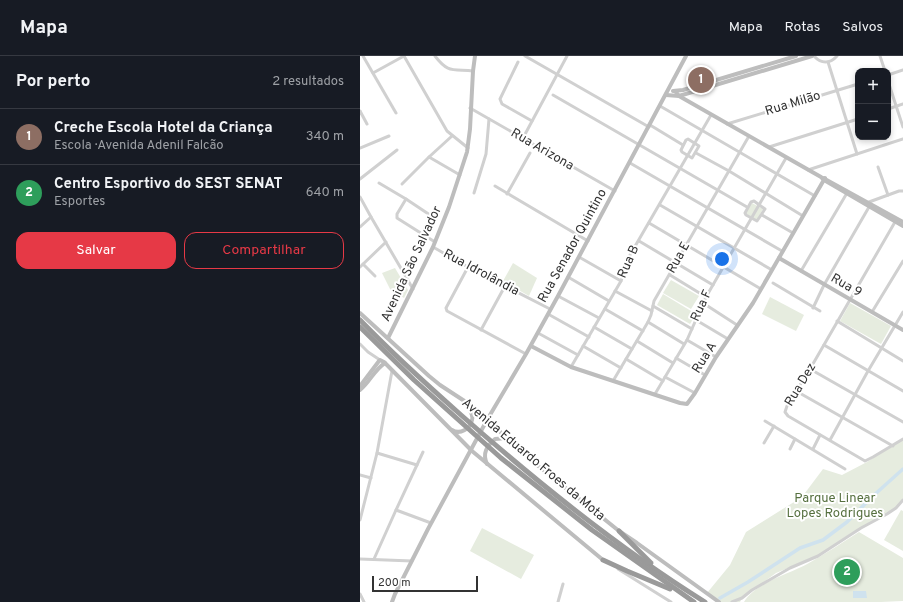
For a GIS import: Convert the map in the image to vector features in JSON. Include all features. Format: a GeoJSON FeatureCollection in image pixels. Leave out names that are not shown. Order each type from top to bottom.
{"type":"FeatureCollection","features":[{"type":"Feature","properties":{"kind":"highway","name":"Avenida Eduardo Froes da Mota"},"geometry":{"type":"LineString","coordinates":[[360,320],[417,376],[504,456],[592,530],[694,602]]}},
{"type":"Feature","properties":{"kind":"highway","name":"Avenida Eduardo Froes da Mota"},"geometry":{"type":"LineString","coordinates":[[360,327],[409,376],[457,419],[605,533],[706,602]]}},
{"type":"Feature","properties":{"kind":"highway"},"geometry":{"type":"LineString","coordinates":[[619,531],[649,562],[669,578]]}},
{"type":"Feature","properties":{"kind":"highway"},"geometry":{"type":"LineString","coordinates":[[603,560],[627,572],[663,585],[685,597]]}},
{"type":"Feature","properties":{"kind":"street"},"geometry":{"type":"LineString","coordinates":[[363,56],[396,113]]}},
{"type":"Feature","properties":{"kind":"street"},"geometry":{"type":"LineString","coordinates":[[373,73],[404,56],[444,127],[452,136],[468,148]]}},
{"type":"Feature","properties":{"kind":"street"},"geometry":{"type":"LineString","coordinates":[[435,56],[443,66],[448,69],[473,70]]}},
{"type":"Feature","properties":{"kind":"street","name":"Avenida São Salvador"},"geometry":{"type":"LineString","coordinates":[[388,338],[433,247],[460,175],[468,148],[475,56]]}},
{"type":"Feature","properties":{"kind":"street"},"geometry":{"type":"LineString","coordinates":[[525,56],[683,144]]}},
{"type":"Feature","properties":{"kind":"street"},"geometry":{"type":"LineString","coordinates":[[522,138],[567,56]]}},
{"type":"Feature","properties":{"kind":"street","name":"Rua Senador Quintino"},"geometry":{"type":"LineString","coordinates":[[392,602],[431,522],[472,451],[487,420],[531,346],[650,126],[686,56]]}},
{"type":"Feature","properties":{"kind":"street"},"geometry":{"type":"LineString","coordinates":[[782,63],[796,56]]}},
{"type":"Feature","properties":{"kind":"street"},"geometry":{"type":"LineString","coordinates":[[679,96],[718,82],[782,63],[813,56],[820,61],[828,62],[832,61],[837,56]]}},
{"type":"Feature","properties":{"kind":"street"},"geometry":{"type":"LineString","coordinates":[[880,56],[884,68]]}},
{"type":"Feature","properties":{"kind":"street"},"geometry":{"type":"LineString","coordinates":[[518,62],[500,101],[502,104],[532,121]]}},
{"type":"Feature","properties":{"kind":"street"},"geometry":{"type":"LineString","coordinates":[[828,62],[857,154]]}},
{"type":"Feature","properties":{"kind":"street"},"geometry":{"type":"LineString","coordinates":[[891,74],[903,70]]}},
{"type":"Feature","properties":{"kind":"street"},"geometry":{"type":"LineString","coordinates":[[667,94],[718,82]]}},
{"type":"Feature","properties":{"kind":"street","name":"Rua Milão"},"geometry":{"type":"LineString","coordinates":[[727,124],[855,85]]}},
{"type":"Feature","properties":{"kind":"street"},"geometry":{"type":"LineString","coordinates":[[891,90],[903,126]]}},
{"type":"Feature","properties":{"kind":"street"},"geometry":{"type":"LineString","coordinates":[[675,91],[679,96]]}},
{"type":"Feature","properties":{"kind":"street"},"geometry":{"type":"LineString","coordinates":[[691,92],[689,98],[703,110]]}},
{"type":"Feature","properties":{"kind":"street"},"geometry":{"type":"LineString","coordinates":[[667,94],[679,96],[847,194],[869,204],[903,226]]}},
{"type":"Feature","properties":{"kind":"street"},"geometry":{"type":"LineString","coordinates":[[553,95],[748,207]]}},
{"type":"Feature","properties":{"kind":"street"},"geometry":{"type":"LineString","coordinates":[[891,108],[903,104]]}},
{"type":"Feature","properties":{"kind":"street"},"geometry":{"type":"LineString","coordinates":[[660,106],[815,196]]}},
{"type":"Feature","properties":{"kind":"street","name":"Rua Arizona"},"geometry":{"type":"LineString","coordinates":[[470,108],[615,191]]}},
{"type":"Feature","properties":{"kind":"street"},"geometry":{"type":"LineString","coordinates":[[360,113],[367,124]]}},
{"type":"Feature","properties":{"kind":"street"},"geometry":{"type":"LineString","coordinates":[[695,143],[711,115]]}},
{"type":"Feature","properties":{"kind":"street"},"geometry":{"type":"LineString","coordinates":[[474,193],[486,154],[489,120]]}},
{"type":"Feature","properties":{"kind":"street"},"geometry":{"type":"LineString","coordinates":[[767,147],[855,120]]}},
{"type":"Feature","properties":{"kind":"street"},"geometry":{"type":"LineString","coordinates":[[360,148],[389,136]]}},
{"type":"Feature","properties":{"kind":"street"},"geometry":{"type":"LineString","coordinates":[[402,184],[452,136]]}},
{"type":"Feature","properties":{"kind":"street","name":"Rua E"},"geometry":{"type":"LineString","coordinates":[[612,381],[648,322],[654,302],[749,136]]}},
{"type":"Feature","properties":{"kind":"street"},"geometry":{"type":"LineString","coordinates":[[688,139],[699,146],[692,158],[681,151],[683,144],[688,139]]}},
{"type":"Feature","properties":{"kind":"street"},"geometry":{"type":"LineString","coordinates":[[808,170],[903,139]]}},
{"type":"Feature","properties":{"kind":"street","name":"Rua B"},"geometry":{"type":"LineString","coordinates":[[571,367],[621,281],[630,255],[695,143]]}},
{"type":"Feature","properties":{"kind":"street"},"geometry":{"type":"LineString","coordinates":[[360,179],[397,150]]}},
{"type":"Feature","properties":{"kind":"street"},"geometry":{"type":"LineString","coordinates":[[507,194],[530,153]]}},
{"type":"Feature","properties":{"kind":"street"},"geometry":{"type":"LineString","coordinates":[[696,153],[729,171],[803,216]]}},
{"type":"Feature","properties":{"kind":"street"},"geometry":{"type":"LineString","coordinates":[[429,157],[460,175]]}},
{"type":"Feature","properties":{"kind":"street"},"geometry":{"type":"LineString","coordinates":[[759,204],[786,158]]}},
{"type":"Feature","properties":{"kind":"street"},"geometry":{"type":"LineString","coordinates":[[630,163],[782,251]]}},
{"type":"Feature","properties":{"kind":"street"},"geometry":{"type":"LineString","coordinates":[[878,167],[888,195]]}},
{"type":"Feature","properties":{"kind":"street"},"geometry":{"type":"LineString","coordinates":[[823,179],[903,222]]}},
{"type":"Feature","properties":{"kind":"street","name":"Rua A"},"geometry":{"type":"LineString","coordinates":[[531,346],[571,367],[684,404],[689,402],[772,270],[815,196],[823,179]]}},
{"type":"Feature","properties":{"kind":"street"},"geometry":{"type":"LineString","coordinates":[[379,183],[436,219]]}},
{"type":"Feature","properties":{"kind":"street"},"geometry":{"type":"LineString","coordinates":[[495,186],[588,241]]}},
{"type":"Feature","properties":{"kind":"street"},"geometry":{"type":"LineString","coordinates":[[814,308],[824,285],[869,204],[888,195],[903,191]]}},
{"type":"Feature","properties":{"kind":"street"},"geometry":{"type":"LineString","coordinates":[[801,271],[847,194]]}},
{"type":"Feature","properties":{"kind":"street"},"geometry":{"type":"LineString","coordinates":[[360,196],[413,289]]}},
{"type":"Feature","properties":{"kind":"street"},"geometry":{"type":"LineString","coordinates":[[406,199],[396,214],[397,218],[435,242]]}},
{"type":"Feature","properties":{"kind":"street"},"geometry":{"type":"LineString","coordinates":[[753,201],[765,209],[757,221],[745,214],[748,207],[753,201]]}},
{"type":"Feature","properties":{"kind":"street","name":"Rua F"},"geometry":{"type":"LineString","coordinates":[[655,394],[687,340],[702,303],[752,219],[759,204]]}},
{"type":"Feature","properties":{"kind":"street"},"geometry":{"type":"LineString","coordinates":[[660,205],[772,270]]}},
{"type":"Feature","properties":{"kind":"street"},"geometry":{"type":"LineString","coordinates":[[762,215],[793,234]]}},
{"type":"Feature","properties":{"kind":"street"},"geometry":{"type":"LineString","coordinates":[[360,227],[371,217]]}},
{"type":"Feature","properties":{"kind":"street","name":"Rua Dez"},"geometry":{"type":"LineString","coordinates":[[893,446],[865,461],[788,416],[785,412],[787,406],[895,222]]}},
{"type":"Feature","properties":{"kind":"street"},"geometry":{"type":"LineString","coordinates":[[649,223],[761,288]]}},
{"type":"Feature","properties":{"kind":"street"},"geometry":{"type":"LineString","coordinates":[[639,241],[713,285]]}},
{"type":"Feature","properties":{"kind":"street"},"geometry":{"type":"LineString","coordinates":[[375,276],[361,265],[386,242]]}},
{"type":"Feature","properties":{"kind":"street","name":"Rua Idrolândia"},"geometry":{"type":"LineString","coordinates":[[433,247],[505,286],[589,337]]}},
{"type":"Feature","properties":{"kind":"street"},"geometry":{"type":"LineString","coordinates":[[579,257],[621,281]]}},
{"type":"Feature","properties":{"kind":"street","name":"Rua 9"},"geometry":{"type":"LineString","coordinates":[[779,258],[903,330]]}},
{"type":"Feature","properties":{"kind":"street"},"geometry":{"type":"LineString","coordinates":[[872,312],[903,261]]}},
{"type":"Feature","properties":{"kind":"street"},"geometry":{"type":"LineString","coordinates":[[468,267],[446,308],[447,311],[526,354]]}},
{"type":"Feature","properties":{"kind":"street"},"geometry":{"type":"LineString","coordinates":[[670,274],[706,296]]}},
{"type":"Feature","properties":{"kind":"street"},"geometry":{"type":"LineString","coordinates":[[568,277],[609,301]]}},
{"type":"Feature","properties":{"kind":"street"},"geometry":{"type":"LineString","coordinates":[[773,283],[820,311]]}},
{"type":"Feature","properties":{"kind":"street"},"geometry":{"type":"LineString","coordinates":[[481,330],[505,286]]}},
{"type":"Feature","properties":{"kind":"street"},"geometry":{"type":"LineString","coordinates":[[615,291],[652,311]]}},
{"type":"Feature","properties":{"kind":"street"},"geometry":{"type":"LineString","coordinates":[[558,296],[599,318]]}},
{"type":"Feature","properties":{"kind":"street"},"geometry":{"type":"LineString","coordinates":[[702,303],[738,325]]}},
{"type":"Feature","properties":{"kind":"street"},"geometry":{"type":"LineString","coordinates":[[653,306],[692,329]]}},
{"type":"Feature","properties":{"kind":"street"},"geometry":{"type":"LineString","coordinates":[[605,309],[642,331]]}},
{"type":"Feature","properties":{"kind":"street"},"geometry":{"type":"LineString","coordinates":[[830,440],[903,312]]}},
{"type":"Feature","properties":{"kind":"street"},"geometry":{"type":"LineString","coordinates":[[360,313],[440,385],[465,401],[537,465],[619,531],[719,602]]}},
{"type":"Feature","properties":{"kind":"street"},"geometry":{"type":"LineString","coordinates":[[696,320],[728,340]]}},
{"type":"Feature","properties":{"kind":"street"},"geometry":{"type":"LineString","coordinates":[[838,321],[881,349],[903,361]]}},
{"type":"Feature","properties":{"kind":"street"},"geometry":{"type":"LineString","coordinates":[[648,322],[684,344]]}},
{"type":"Feature","properties":{"kind":"street"},"geometry":{"type":"LineString","coordinates":[[594,328],[632,349]]}},
{"type":"Feature","properties":{"kind":"street"},"geometry":{"type":"LineString","coordinates":[[538,333],[578,355]]}},
{"type":"Feature","properties":{"kind":"street"},"geometry":{"type":"LineString","coordinates":[[637,340],[673,363]]}},
{"type":"Feature","properties":{"kind":"street"},"geometry":{"type":"LineString","coordinates":[[687,340],[716,357]]}},
{"type":"Feature","properties":{"kind":"street"},"geometry":{"type":"LineString","coordinates":[[360,344],[368,352],[385,363],[445,426],[488,465],[603,560],[671,602]]}},
{"type":"Feature","properties":{"kind":"street"},"geometry":{"type":"LineString","coordinates":[[824,345],[903,391]]}},
{"type":"Feature","properties":{"kind":"street"},"geometry":{"type":"LineString","coordinates":[[583,346],[621,368]]}},
{"type":"Feature","properties":{"kind":"street"},"geometry":{"type":"LineString","coordinates":[[676,358],[705,376]]}},
{"type":"Feature","properties":{"kind":"street"},"geometry":{"type":"LineString","coordinates":[[626,359],[663,381]]}},
{"type":"Feature","properties":{"kind":"street"},"geometry":{"type":"LineString","coordinates":[[360,386],[380,360]]}},
{"type":"Feature","properties":{"kind":"street"},"geometry":{"type":"LineString","coordinates":[[360,390],[378,367],[385,363]]}},
{"type":"Feature","properties":{"kind":"street"},"geometry":{"type":"LineString","coordinates":[[810,369],[903,422]]}},
{"type":"Feature","properties":{"kind":"street"},"geometry":{"type":"LineString","coordinates":[[360,520],[377,453],[392,371]]}},
{"type":"Feature","properties":{"kind":"street"},"geometry":{"type":"LineString","coordinates":[[665,377],[695,393]]}},
{"type":"Feature","properties":{"kind":"street"},"geometry":{"type":"LineString","coordinates":[[796,391],[893,446],[903,439]]}},
{"type":"Feature","properties":{"kind":"street"},"geometry":{"type":"LineString","coordinates":[[445,426],[457,432],[468,426],[473,419],[470,409],[465,401]]}},
{"type":"Feature","properties":{"kind":"street"},"geometry":{"type":"LineString","coordinates":[[765,420],[845,469]]}},
{"type":"Feature","properties":{"kind":"street"},"geometry":{"type":"LineString","coordinates":[[483,429],[488,426],[493,426]]}},
{"type":"Feature","properties":{"kind":"street"},"geometry":{"type":"LineString","coordinates":[[764,443],[774,426]]}},
{"type":"Feature","properties":{"kind":"street"},"geometry":{"type":"LineString","coordinates":[[813,449],[820,435]]}},
{"type":"Feature","properties":{"kind":"street"},"geometry":{"type":"LineString","coordinates":[[488,465],[484,455],[485,450],[495,439],[507,438]]}},
{"type":"Feature","properties":{"kind":"street"},"geometry":{"type":"LineString","coordinates":[[790,449],[796,439]]}},
{"type":"Feature","properties":{"kind":"street"},"geometry":{"type":"LineString","coordinates":[[466,446],[470,447],[475,445]]}},
{"type":"Feature","properties":{"kind":"street"},"geometry":{"type":"LineString","coordinates":[[374,559],[423,452]]}},
{"type":"Feature","properties":{"kind":"street"},"geometry":{"type":"LineString","coordinates":[[377,453],[416,466]]}},
{"type":"Feature","properties":{"kind":"street"},"geometry":{"type":"LineString","coordinates":[[469,456],[471,454],[476,455]]}},
{"type":"Feature","properties":{"kind":"street"},"geometry":{"type":"LineString","coordinates":[[360,475],[371,478]]}},
{"type":"Feature","properties":{"kind":"street"},"geometry":{"type":"LineString","coordinates":[[732,602],[742,598],[752,590],[780,574],[818,556],[861,528],[887,514],[896,508],[903,500]]}},
{"type":"Feature","properties":{"kind":"street"},"geometry":{"type":"LineString","coordinates":[[396,510],[431,522]]}},
{"type":"Feature","properties":{"kind":"street"},"geometry":{"type":"LineString","coordinates":[[360,558],[412,561]]}},
{"type":"Feature","properties":{"kind":"street"},"geometry":{"type":"LineString","coordinates":[[558,602],[563,584]]}},
{"type":"Feature","properties":{"kind":"street"},"geometry":{"type":"LineString","coordinates":[[360,594],[364,602]]}},
{"type":"Feature","properties":{"kind":"street"},"geometry":{"type":"LineString","coordinates":[[741,602],[742,598]]}},
{"type":"Feature","properties":{"kind":"green space"},"geometry":{"type":"Polygon","coordinates":[[[752,203],[763,209],[757,220],[745,213],[752,203]]]}},
{"type":"Feature","properties":{"kind":"green space"},"geometry":{"type":"Polygon","coordinates":[[[513,263],[537,278],[529,296],[503,281],[513,263]]]}},
{"type":"Feature","properties":{"kind":"green space"},"geometry":{"type":"Polygon","coordinates":[[[395,268],[408,290],[404,298],[390,289],[382,273],[395,268]]]}},
{"type":"Feature","properties":{"kind":"green space"},"geometry":{"type":"Polygon","coordinates":[[[671,280],[699,296],[691,309],[663,293],[671,280]]]}},
{"type":"Feature","properties":{"kind":"green space"},"geometry":{"type":"Polygon","coordinates":[[[663,294],[696,314],[690,324],[657,305],[663,294]]]}},
{"type":"Feature","properties":{"kind":"green space"},"geometry":{"type":"Polygon","coordinates":[[[770,297],[804,315],[796,331],[762,314],[770,297]]]}},
{"type":"Feature","properties":{"kind":"green space"},"geometry":{"type":"Polygon","coordinates":[[[850,303],[891,326],[881,344],[840,321],[850,303]]]}},
{"type":"Feature","properties":{"kind":"green space","name":"Parque Linear Lopes Rodrigues"},"geometry":{"type":"Polygon","coordinates":[[[903,439],[903,500],[896,508],[853,532],[817,556],[776,573],[742,598],[740,602],[720,602],[707,593],[730,565],[746,532],[802,497],[823,469],[842,475],[867,462],[903,439]]]}},
{"type":"Feature","properties":{"kind":"green space"},"geometry":{"type":"Polygon","coordinates":[[[901,510],[903,511],[903,551],[884,540],[901,510]]]}},
{"type":"Feature","properties":{"kind":"green space"},"geometry":{"type":"Polygon","coordinates":[[[482,528],[534,555],[521,579],[470,551],[482,528]]]}},
{"type":"Feature","properties":{"kind":"green space"},"geometry":{"type":"Polygon","coordinates":[[[859,532],[903,558],[903,601],[744,602],[749,595],[765,584],[809,563],[859,532]]]}},
{"type":"Feature","properties":{"kind":"water"},"geometry":{"type":"Polygon","coordinates":[[[853,591],[866,591],[867,598],[853,598],[853,591]]]}},
{"type":"Feature","properties":{"kind":"waterway"},"geometry":{"type":"LineString","coordinates":[[720,598],[748,582],[800,548],[823,540],[847,522],[903,469]]}},
{"type":"Feature","properties":{"kind":"place","name":"Creche Escola Hotel da Criança"},"geometry":{"type":"Point","coordinates":[701,80]}},
{"type":"Feature","properties":{"kind":"place","name":"Centro Esportivo do SEST SENAT"},"geometry":{"type":"Point","coordinates":[847,572]}}]}
